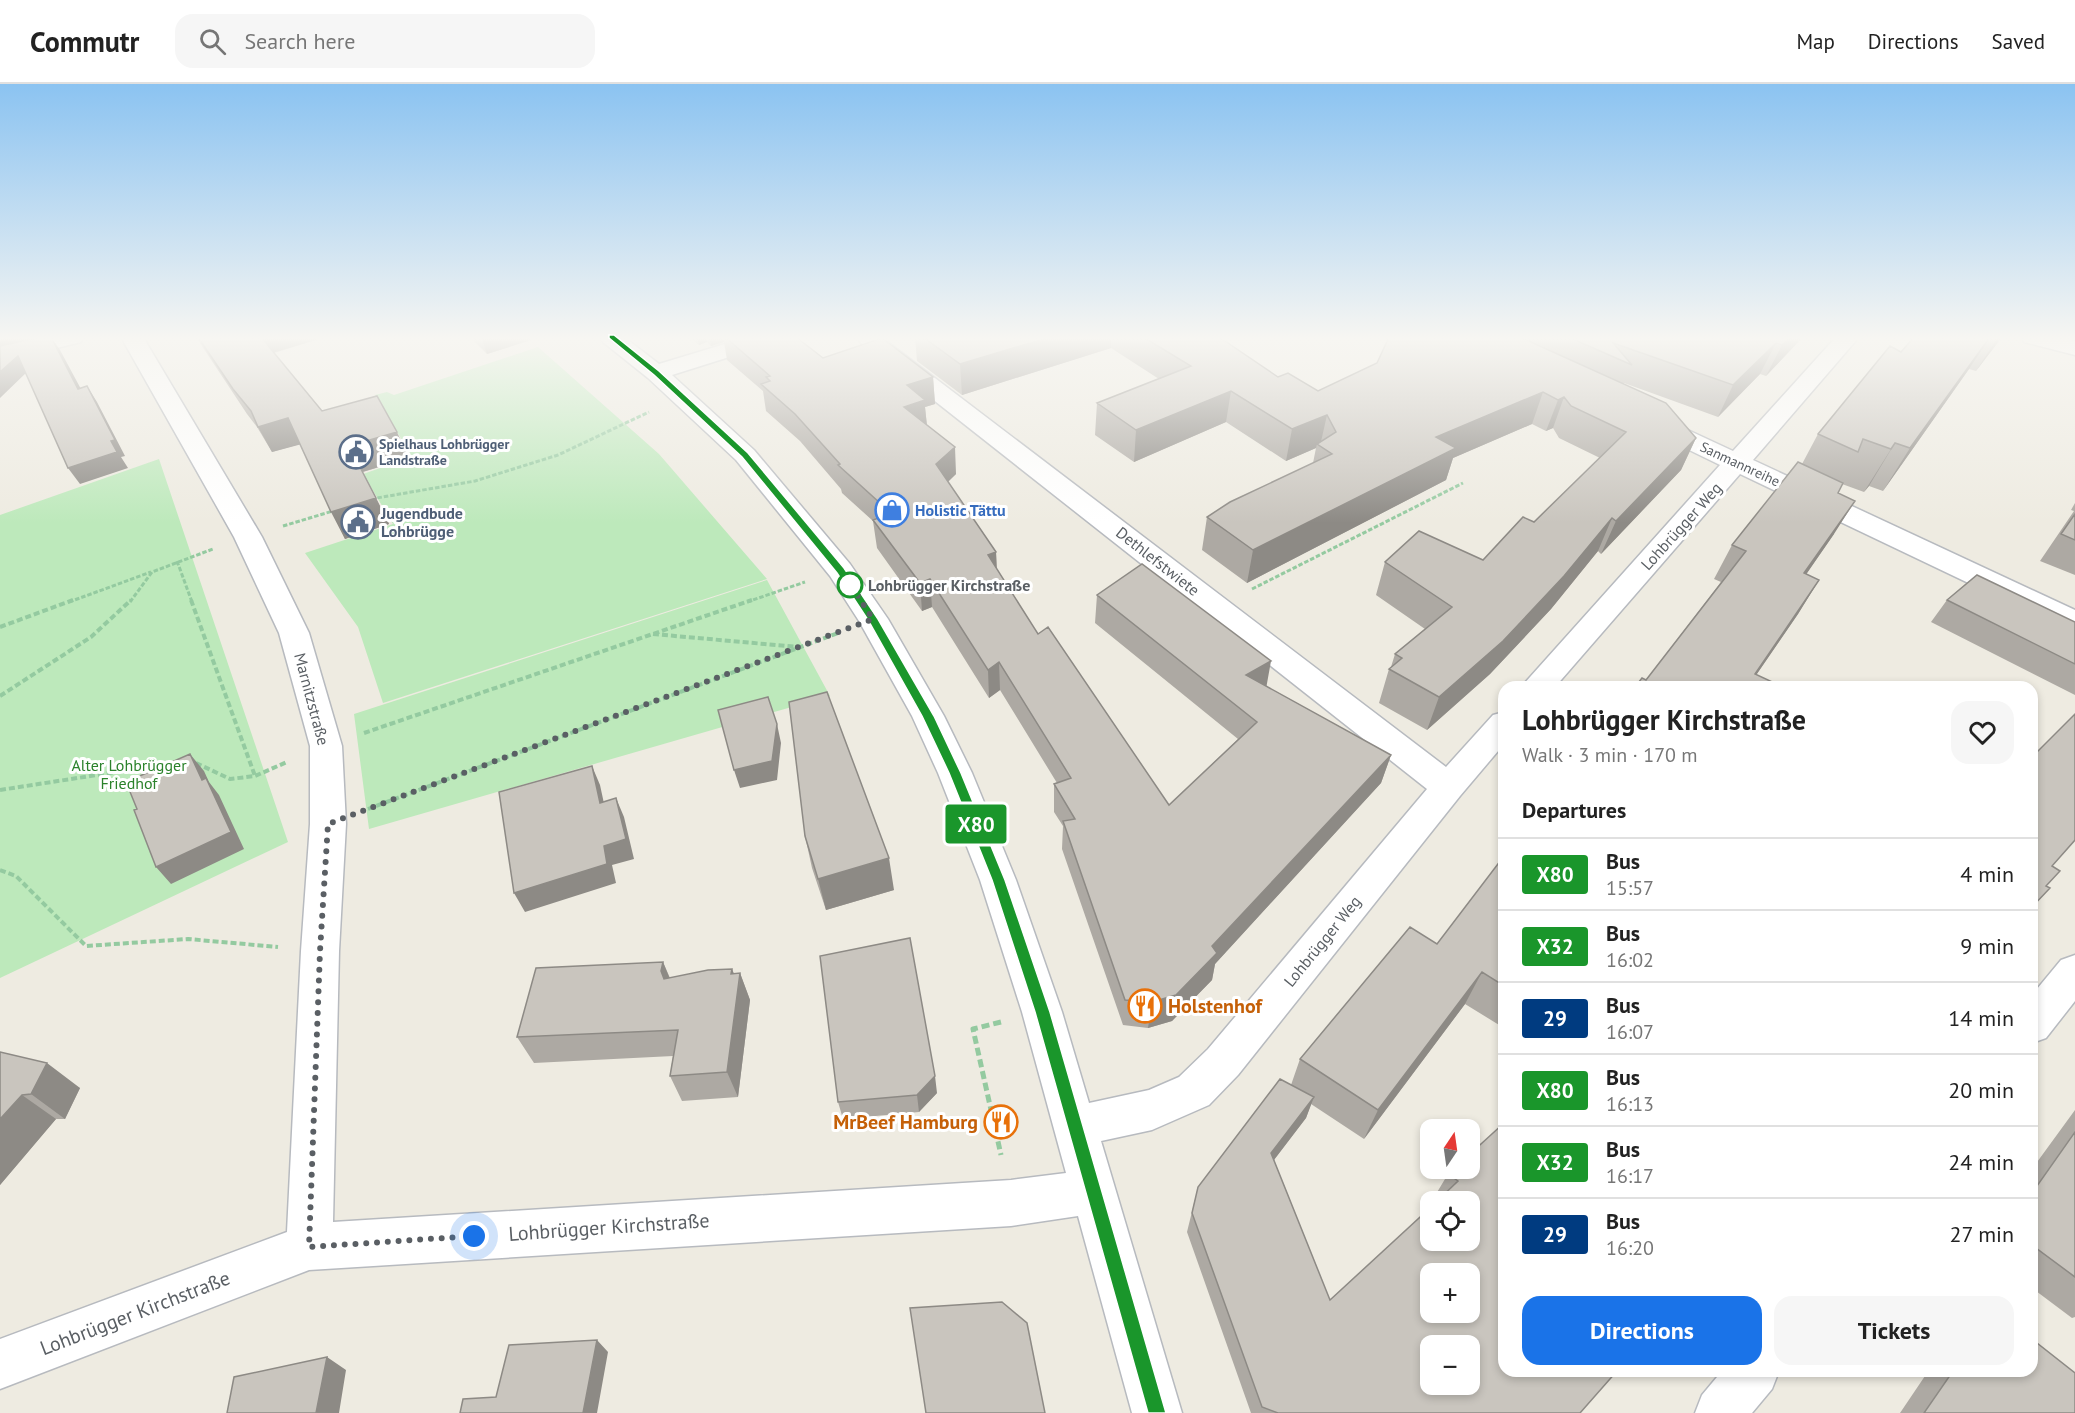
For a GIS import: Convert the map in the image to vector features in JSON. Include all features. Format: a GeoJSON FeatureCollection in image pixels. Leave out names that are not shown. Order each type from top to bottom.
{"type":"FeatureCollection","features":[{"type":"Feature","properties":{"kind":"street","name":"Marnitzstraße"},"geometry":{"type":"LineString","coordinates":[[168,399],[248,537],[294,633],[326,746],[328,824],[320,951],[309,1247]]}},
{"type":"Feature","properties":{"kind":"street"},"geometry":{"type":"LineString","coordinates":[[683,399],[745,455],[840,570],[873,619],[928,716],[955,773],[998,880],[1042,1012],[1077,1126],[1157,1413]]}},
{"type":"Feature","properties":{"kind":"street","name":"Dethlefstwiete"},"geometry":{"type":"LineString","coordinates":[[960,399],[1217,607],[1448,787]]}},
{"type":"Feature","properties":{"kind":"street","name":"Lohbrügger Weg"},"geometry":{"type":"LineString","coordinates":[[1542,681],[1793,399]]}},
{"type":"Feature","properties":{"kind":"street","name":"Sanmannreihe"},"geometry":{"type":"LineString","coordinates":[[1630,412],[2075,622]]}},
{"type":"Feature","properties":{"kind":"street","name":"Lohbrügger Weg"},"geometry":{"type":"LineString","coordinates":[[1077,1126],[1152,1110],[1194,1091],[1223,1062],[1448,787],[1498,730]]}},
{"type":"Feature","properties":{"kind":"street"},"geometry":{"type":"LineString","coordinates":[[2038,1017],[2075,972]]}},
{"type":"Feature","properties":{"kind":"street","name":"Lohbrügger Kirchstraße"},"geometry":{"type":"LineString","coordinates":[[0,1364],[309,1247],[1011,1203],[1094,1192]]}},
{"type":"Feature","properties":{"kind":"street"},"geometry":{"type":"LineString","coordinates":[[1720,1413],[1749,1377]]}},
{"type":"Feature","properties":{"kind":"path"},"geometry":{"type":"LineString","coordinates":[[369,499],[475,481],[558,455],[677,399]]}},
{"type":"Feature","properties":{"kind":"path"},"geometry":{"type":"LineString","coordinates":[[1217,607],[1463,483]]}},
{"type":"Feature","properties":{"kind":"path"},"geometry":{"type":"LineString","coordinates":[[0,627],[177,561],[336,510]]}},
{"type":"Feature","properties":{"kind":"path"},"geometry":{"type":"LineString","coordinates":[[177,561],[255,776]]}},
{"type":"Feature","properties":{"kind":"path"},"geometry":{"type":"LineString","coordinates":[[190,761],[230,779],[255,776],[326,746],[840,570]]}},
{"type":"Feature","properties":{"kind":"path"},"geometry":{"type":"LineString","coordinates":[[0,696],[91,637],[125,608],[152,572]]}},
{"type":"Feature","properties":{"kind":"path"},"geometry":{"type":"LineString","coordinates":[[328,824],[873,619]]}},
{"type":"Feature","properties":{"kind":"path"},"geometry":{"type":"LineString","coordinates":[[649,634],[801,647]]}},
{"type":"Feature","properties":{"kind":"path"},"geometry":{"type":"LineString","coordinates":[[0,790],[178,763]]}},
{"type":"Feature","properties":{"kind":"path"},"geometry":{"type":"LineString","coordinates":[[0,870],[16,876],[86,946],[188,939],[320,951]]}},
{"type":"Feature","properties":{"kind":"path"},"geometry":{"type":"LineString","coordinates":[[974,1029],[1011,1203]]}},
{"type":"Feature","properties":{"kind":"green space"},"geometry":{"type":"Polygon","coordinates":[[[377,399],[597,399],[659,454],[767,579],[383,703],[358,627],[305,553],[393,524],[363,474],[412,457],[377,399]]]}},
{"type":"Feature","properties":{"kind":"green space","name":"Alter Lohbrügger Friedhof"},"geometry":{"type":"Polygon","coordinates":[[[159,459],[288,842],[0,978],[0,515],[159,459]]]}},
{"type":"Feature","properties":{"kind":"green space"},"geometry":{"type":"Polygon","coordinates":[[[767,580],[830,696],[369,829],[354,714],[767,580]]]}},
{"type":"Feature","properties":{"kind":"building"},"geometry":{"type":"Polygon","coordinates":[[[37,399],[94,399],[115,440],[111,441],[117,452],[68,468],[37,399]]]}},
{"type":"Feature","properties":{"kind":"building"},"geometry":{"type":"Polygon","coordinates":[[[241,399],[312,399],[322,411],[366,399],[379,399],[397,432],[349,446],[376,498],[331,512],[288,418],[258,427],[251,411],[241,399]]]}},
{"type":"Feature","properties":{"kind":"building"},"geometry":{"type":"Polygon","coordinates":[[[778,399],[925,400],[904,407],[955,447],[936,464],[996,552],[988,555],[1038,634],[1048,627],[1169,805],[1257,722],[1097,595],[1142,564],[1271,661],[1246,675],[1391,755],[1212,946],[1217,953],[1176,995],[1152,1002],[1125,1000],[1063,821],[1075,819],[1054,784],[1071,778],[999,662],[988,670],[930,579],[920,583],[873,520],[891,513],[838,465],[840,464],[795,414],[778,399]]]}},
{"type":"Feature","properties":{"kind":"building"},"geometry":{"type":"Polygon","coordinates":[[[1107,399],[1211,399],[1136,430],[1097,403],[1107,399]]]}},
{"type":"Feature","properties":{"kind":"building"},"geometry":{"type":"Polygon","coordinates":[[[1244,399],[1526,399],[1436,437],[1456,448],[1253,550],[1207,517],[1230,502],[1332,454],[1317,444],[1336,432],[1327,415],[1292,429],[1244,399]]]}},
{"type":"Feature","properties":{"kind":"building"},"geometry":{"type":"Polygon","coordinates":[[[1566,399],[1657,399],[1666,403],[1696,438],[1616,521],[1612,518],[1564,576],[1503,641],[1439,697],[1389,669],[1402,658],[1395,654],[1452,607],[1385,562],[1419,531],[1483,560],[1523,517],[1534,522],[1626,432],[1571,406],[1566,399]]]}},
{"type":"Feature","properties":{"kind":"building"},"geometry":{"type":"Polygon","coordinates":[[[1847,399],[1945,399],[1910,448],[1895,443],[1891,449],[1863,439],[1858,452],[1818,434],[1847,399]]]}},
{"type":"Feature","properties":{"kind":"building"},"geometry":{"type":"Polygon","coordinates":[[[1798,462],[1843,483],[1838,493],[1855,501],[1804,573],[1819,580],[1755,674],[1770,681],[1640,681],[1642,678],[1646,680],[1746,551],[1732,545],[1798,462]]]}},
{"type":"Feature","properties":{"kind":"building"},"geometry":{"type":"Polygon","coordinates":[[[2075,514],[2075,540],[2061,534],[2075,514]]]}},
{"type":"Feature","properties":{"kind":"building"},"geometry":{"type":"Polygon","coordinates":[[[1977,575],[2075,622],[2075,664],[1947,600],[1977,575]]]}},
{"type":"Feature","properties":{"kind":"building"},"geometry":{"type":"Polygon","coordinates":[[[827,692],[889,858],[818,879],[805,836],[789,702],[827,692]]]}},
{"type":"Feature","properties":{"kind":"building"},"geometry":{"type":"Polygon","coordinates":[[[768,697],[777,724],[772,761],[734,770],[718,710],[768,697]]]}},
{"type":"Feature","properties":{"kind":"building"},"geometry":{"type":"Polygon","coordinates":[[[2075,714],[2075,840],[2052,866],[2060,871],[2046,886],[2050,888],[2038,901],[2038,751],[2075,714]]]}},
{"type":"Feature","properties":{"kind":"building"},"geometry":{"type":"Polygon","coordinates":[[[190,754],[202,780],[206,778],[231,832],[156,867],[126,782],[190,754]]]}},
{"type":"Feature","properties":{"kind":"building"},"geometry":{"type":"Polygon","coordinates":[[[592,766],[600,803],[616,798],[626,839],[604,846],[607,864],[514,893],[499,792],[592,766]]]}},
{"type":"Feature","properties":{"kind":"building"},"geometry":{"type":"Polygon","coordinates":[[[1498,864],[1498,982],[1482,972],[1378,1110],[1300,1059],[1410,927],[1437,944],[1498,864]]]}},
{"type":"Feature","properties":{"kind":"building"},"geometry":{"type":"Polygon","coordinates":[[[910,938],[935,1076],[917,1095],[838,1102],[820,956],[910,938]]]}},
{"type":"Feature","properties":{"kind":"building"},"geometry":{"type":"Polygon","coordinates":[[[663,962],[661,971],[664,979],[708,970],[732,969],[731,974],[740,973],[727,1072],[670,1076],[678,1030],[517,1037],[536,968],[663,962]]]}},
{"type":"Feature","properties":{"kind":"building"},"geometry":{"type":"Polygon","coordinates":[[[0,1052],[47,1063],[31,1094],[22,1095],[0,1119],[0,1052]]]}},
{"type":"Feature","properties":{"kind":"building"},"geometry":{"type":"Polygon","coordinates":[[[1280,1079],[1314,1097],[1271,1153],[1330,1300],[1420,1217],[1420,1251],[1480,1251],[1480,1191],[1448,1191],[1458,1181],[1455,1179],[1480,1179],[1480,1145],[1498,1128],[1498,1377],[1612,1377],[1580,1413],[1278,1413],[1262,1407],[1192,1213],[1198,1187],[1280,1079]]]}},
{"type":"Feature","properties":{"kind":"building"},"geometry":{"type":"Polygon","coordinates":[[[2075,1132],[2075,1277],[2038,1249],[2038,1184],[2075,1132]]]}},
{"type":"Feature","properties":{"kind":"building"},"geometry":{"type":"Polygon","coordinates":[[[1002,1302],[1027,1323],[1045,1413],[926,1413],[910,1308],[1002,1302]]]}},
{"type":"Feature","properties":{"kind":"building"},"geometry":{"type":"Polygon","coordinates":[[[597,1340],[583,1413],[460,1413],[463,1399],[496,1397],[509,1345],[597,1340]]]}},
{"type":"Feature","properties":{"kind":"building"},"geometry":{"type":"Polygon","coordinates":[[[2038,1344],[2075,1373],[2075,1413],[1924,1413],[1949,1377],[2038,1377],[2038,1344]]]}},
{"type":"Feature","properties":{"kind":"building"},"geometry":{"type":"Polygon","coordinates":[[[327,1357],[316,1413],[227,1413],[234,1377],[327,1357]]]}},
{"type":"Feature","properties":{"kind":"bus line","name":"X80"},"geometry":{"type":"LineString","coordinates":[[683,399],[745,455],[840,570],[905,673],[955,773],[998,880],[1042,1012],[1077,1126],[1157,1413]]}},
{"type":"Feature","properties":{"kind":"place","name":"Spielhaus Lohbrügger Landstraße"},"geometry":{"type":"Point","coordinates":[356,452]}},
{"type":"Feature","properties":{"kind":"place","name":"Holistic Tättu"},"geometry":{"type":"Point","coordinates":[892,510]}},
{"type":"Feature","properties":{"kind":"place","name":"Jugendbude Lohbrügge"},"geometry":{"type":"Point","coordinates":[358,522]}},
{"type":"Feature","properties":{"kind":"place","name":"Lohbrügger Kirchstraße"},"geometry":{"type":"Point","coordinates":[850,585]}},
{"type":"Feature","properties":{"kind":"place","name":"Holstenhof"},"geometry":{"type":"Point","coordinates":[1145,1006]}},
{"type":"Feature","properties":{"kind":"place","name":"MrBeef Hamburg"},"geometry":{"type":"Point","coordinates":[1001,1122]}},
{"type":"Feature","properties":{"kind":"route"},"geometry":{"type":"LineString","coordinates":[[474,1236],[309,1247],[320,951],[328,824],[873,619],[848,581],[850,585]]}}]}
